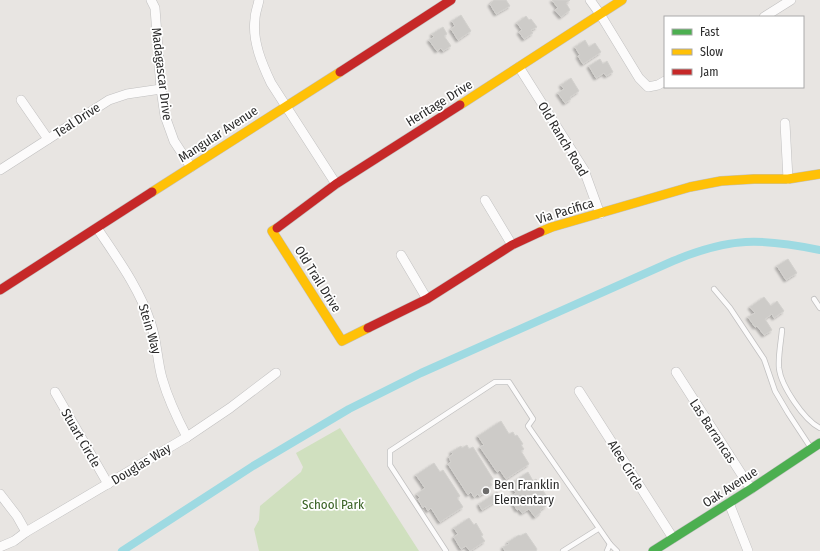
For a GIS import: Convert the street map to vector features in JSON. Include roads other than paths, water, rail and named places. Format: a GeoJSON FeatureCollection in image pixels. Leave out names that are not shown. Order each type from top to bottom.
{"type":"FeatureCollection","features":[{"type":"Feature","properties":{"kind":"street","name":"Madagascar Drive"},"geometry":{"type":"LineString","coordinates":[[151,0],[154,8],[165,116],[174,141],[191,167]]}},
{"type":"Feature","properties":{"kind":"street"},"geometry":{"type":"LineString","coordinates":[[259,0],[254,18],[254,34],[260,56],[271,83],[336,184]]}},
{"type":"Feature","properties":{"kind":"street","name":"Mangular Avenue"},"geometry":{"type":"LineString","coordinates":[[0,290],[451,0]]}},
{"type":"Feature","properties":{"kind":"street"},"geometry":{"type":"LineString","coordinates":[[590,0],[638,78],[648,87],[658,85],[664,82]]}},
{"type":"Feature","properties":{"kind":"street","name":"Heritage Drive"},"geometry":{"type":"LineString","coordinates":[[272,231],[336,184],[622,0]]}},
{"type":"Feature","properties":{"kind":"street"},"geometry":{"type":"LineString","coordinates":[[766,16],[791,0]]}},
{"type":"Feature","properties":{"kind":"street","name":"Old Ranch Road"},"geometry":{"type":"LineString","coordinates":[[519,67],[584,170],[600,214]]}},
{"type":"Feature","properties":{"kind":"street","name":"Teal Drive"},"geometry":{"type":"LineString","coordinates":[[0,170],[109,100],[128,94],[161,88]]}},
{"type":"Feature","properties":{"kind":"street"},"geometry":{"type":"LineString","coordinates":[[21,100],[48,139]]}},
{"type":"Feature","properties":{"kind":"street"},"geometry":{"type":"LineString","coordinates":[[785,123],[788,179]]}},
{"type":"Feature","properties":{"kind":"street","name":"Via Pacifica"},"geometry":{"type":"LineString","coordinates":[[342,341],[427,299],[512,245],[552,227],[690,187],[721,181],[788,179],[820,174]]}},
{"type":"Feature","properties":{"kind":"street"},"geometry":{"type":"LineString","coordinates":[[485,200],[512,245]]}},
{"type":"Feature","properties":{"kind":"street","name":"Stein Way"},"geometry":{"type":"LineString","coordinates":[[97,228],[139,294],[146,309],[157,344],[162,376],[172,408],[187,437]]}},
{"type":"Feature","properties":{"kind":"street","name":"Old Trail Drive"},"geometry":{"type":"LineString","coordinates":[[272,231],[342,341]]}},
{"type":"Feature","properties":{"kind":"street"},"geometry":{"type":"LineString","coordinates":[[401,255],[427,299]]}},
{"type":"Feature","properties":{"kind":"street","name":"Las Barrancas"},"geometry":{"type":"LineString","coordinates":[[676,372],[751,489]]}},
{"type":"Feature","properties":{"kind":"street","name":"Douglas Way"},"geometry":{"type":"LineString","coordinates":[[0,547],[14,541],[26,532],[187,437],[230,408],[276,373]]}},
{"type":"Feature","properties":{"kind":"street","name":"Alee Circle"},"geometry":{"type":"LineString","coordinates":[[579,391],[673,538]]}},
{"type":"Feature","properties":{"kind":"street","name":"Stuart Circle"},"geometry":{"type":"LineString","coordinates":[[55,392],[108,484]]}},
{"type":"Feature","properties":{"kind":"street","name":"Oak Avenue"},"geometry":{"type":"LineString","coordinates":[[653,551],[820,443]]}},
{"type":"Feature","properties":{"kind":"street"},"geometry":{"type":"LineString","coordinates":[[0,494],[17,516],[26,532]]}},
{"type":"Feature","properties":{"kind":"street"},"geometry":{"type":"LineString","coordinates":[[729,503],[748,551]]}},
{"type":"Feature","properties":{"kind":"lane"},"geometry":{"type":"LineString","coordinates":[[714,289],[730,308],[764,359],[775,390],[811,448]]}},
{"type":"Feature","properties":{"kind":"lane"},"geometry":{"type":"LineString","coordinates":[[814,300],[820,308]]}},
{"type":"Feature","properties":{"kind":"lane"},"geometry":{"type":"LineString","coordinates":[[782,330],[779,367],[781,379],[805,417],[813,425],[820,428]]}},
{"type":"Feature","properties":{"kind":"lane"},"geometry":{"type":"LineString","coordinates":[[446,551],[390,465],[390,451],[495,382],[509,382],[533,419],[528,426],[598,529],[617,551]]}},
{"type":"Feature","properties":{"kind":"lane"},"geometry":{"type":"LineString","coordinates":[[563,551],[598,529]]}},
{"type":"Feature","properties":{"kind":"lane"},"geometry":{"type":"LineString","coordinates":[[607,551],[610,544]]}},
{"type":"Feature","properties":{"kind":"waterway"},"geometry":{"type":"LineString","coordinates":[[122,551],[253,466],[349,409],[421,373],[673,261],[712,247],[746,242],[780,243],[820,250]]}},
{"type":"Feature","properties":{"kind":"place","name":"Ben Franklin Elementary"},"geometry":{"type":"Point","coordinates":[486,491]}},
{"type":"Feature","properties":{"kind":"park label","name":"School Park"},"geometry":{"type":"Point","coordinates":[333,504]}}]}
